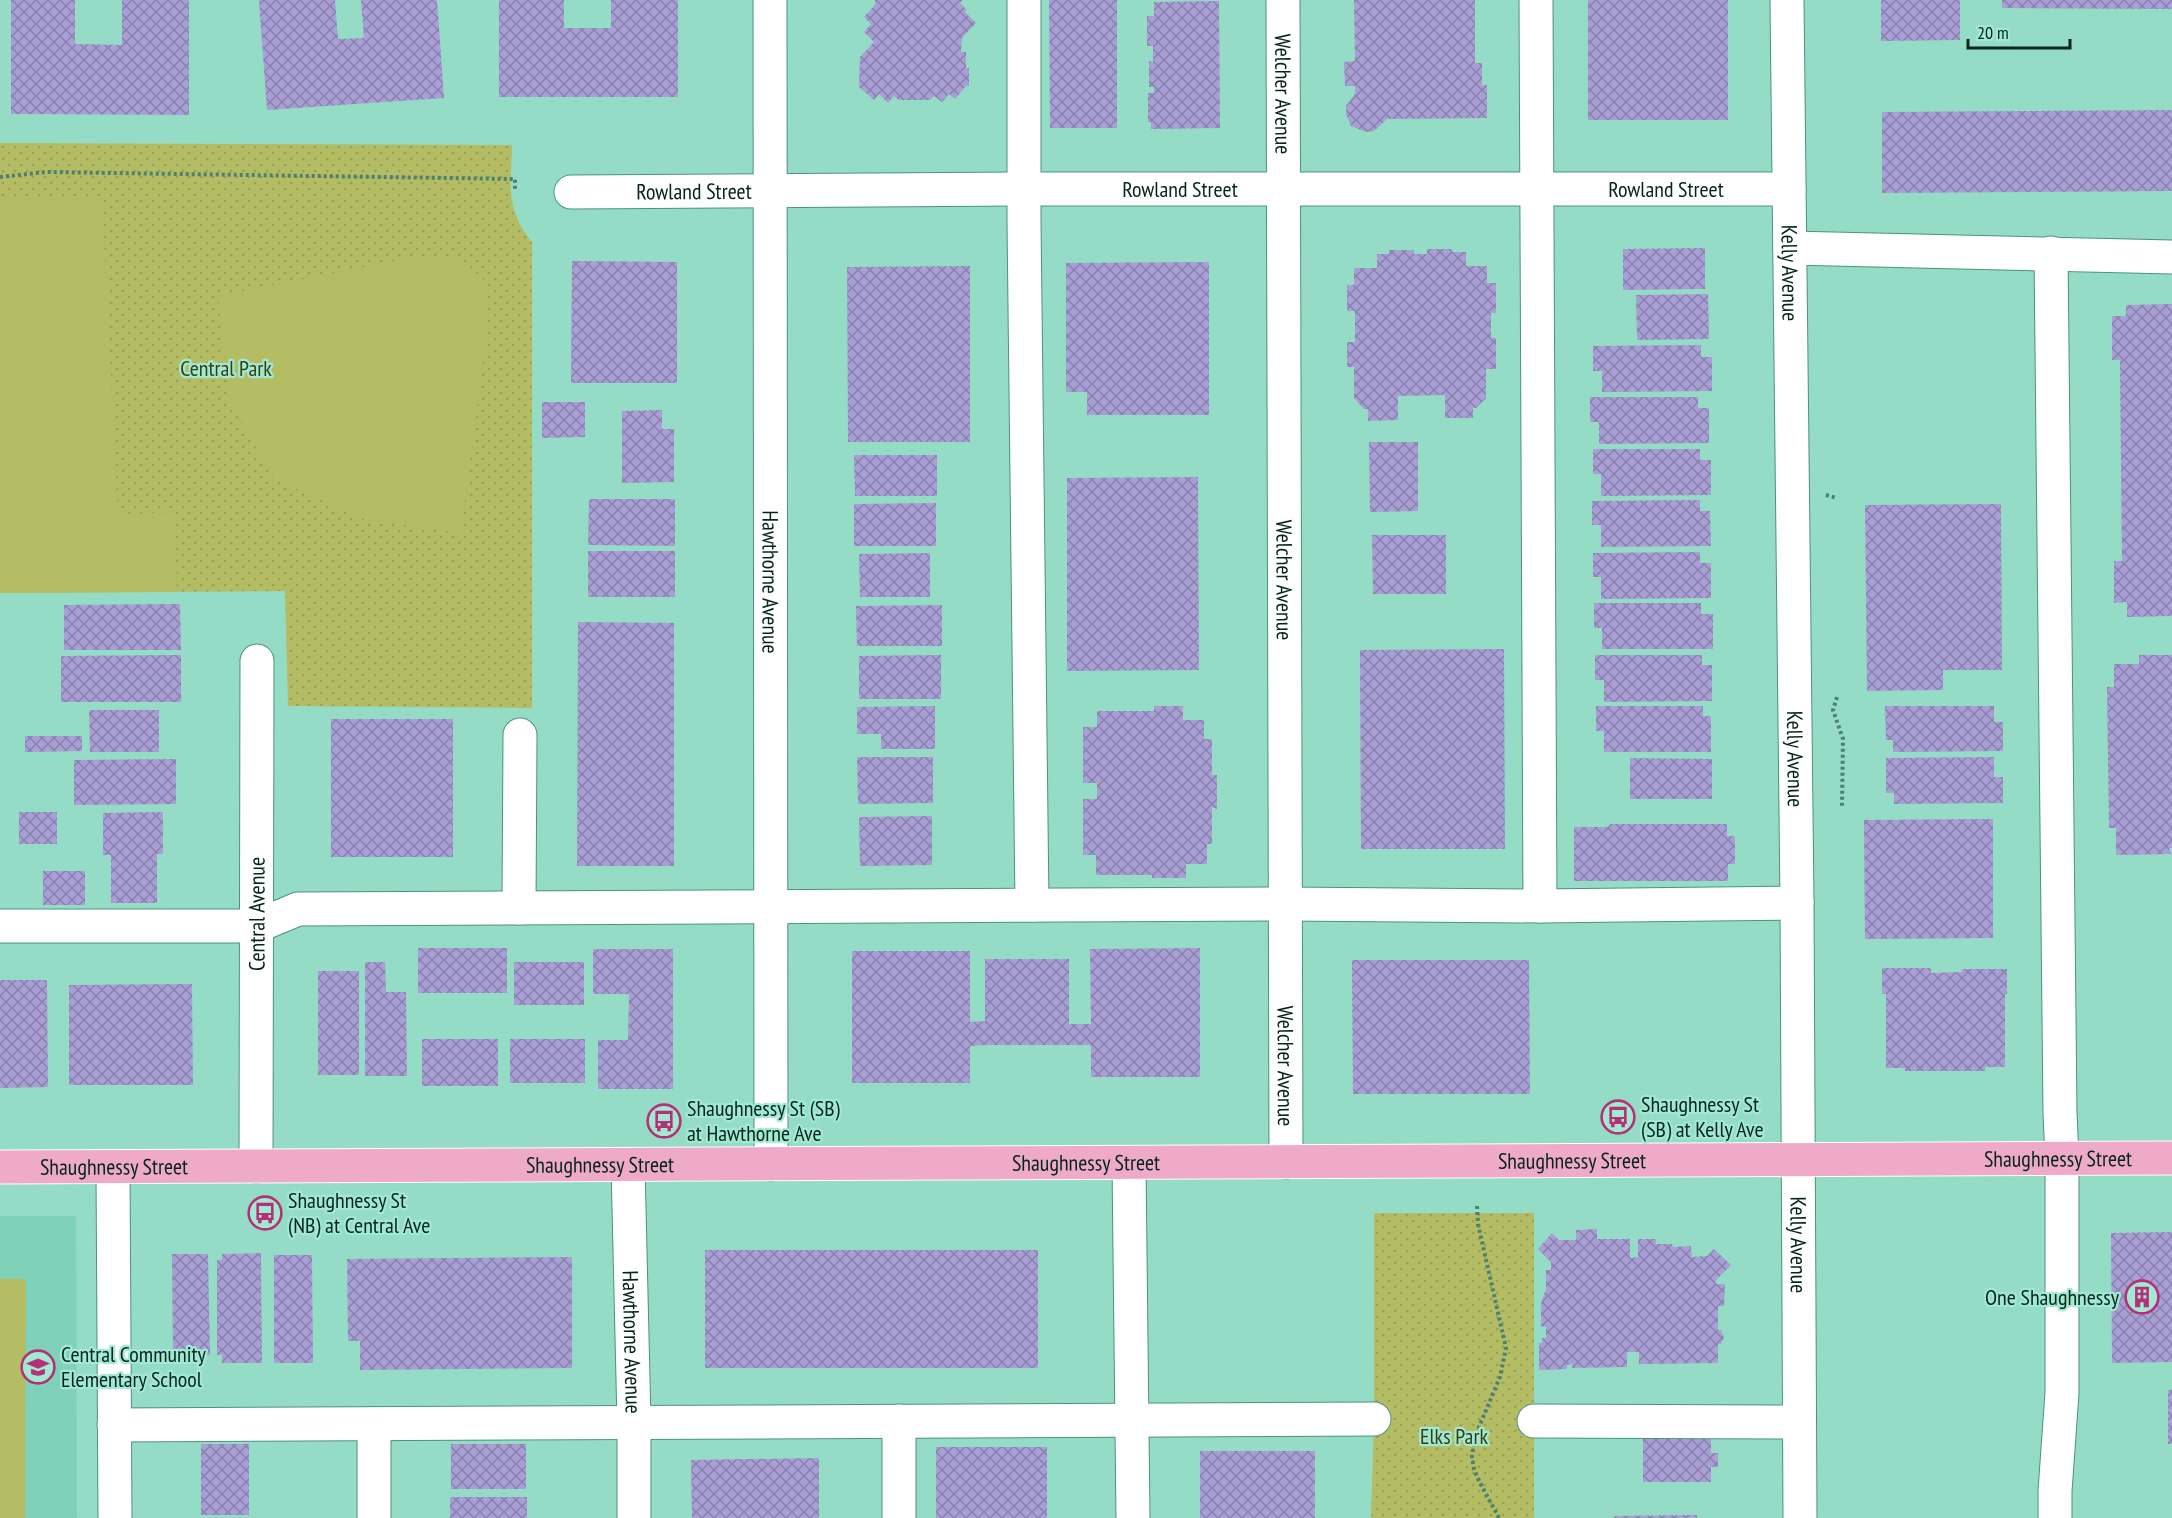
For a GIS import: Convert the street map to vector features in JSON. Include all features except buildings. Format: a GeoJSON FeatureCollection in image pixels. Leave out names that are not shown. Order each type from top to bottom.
{"type":"FeatureCollection","features":[{"type":"Feature","properties":{"kind":"main road","name":"Shaughnessy Street"},"geometry":{"type":"LineString","coordinates":[[0,1167],[2172,1158]]}},
{"type":"Feature","properties":{"kind":"street","name":"Hawthorne Avenue"},"geometry":{"type":"LineString","coordinates":[[770,0],[771,1164]]}},
{"type":"Feature","properties":{"kind":"street"},"geometry":{"type":"LineString","coordinates":[[1024,0],[1032,905]]}},
{"type":"Feature","properties":{"kind":"street","name":"Welcher Avenue"},"geometry":{"type":"LineString","coordinates":[[1283,0],[1286,1162]]}},
{"type":"Feature","properties":{"kind":"street"},"geometry":{"type":"LineString","coordinates":[[1536,0],[1540,906]]}},
{"type":"Feature","properties":{"kind":"street","name":"Kelly Avenue"},"geometry":{"type":"LineString","coordinates":[[1787,0],[1797,903],[1800,1518]]}},
{"type":"Feature","properties":{"kind":"street","name":"Rowland Street"},"geometry":{"type":"LineString","coordinates":[[571,192],[1283,188],[1789,189]]}},
{"type":"Feature","properties":{"kind":"street"},"geometry":{"type":"LineString","coordinates":[[1790,248],[2172,257]]}},
{"type":"Feature","properties":{"kind":"street"},"geometry":{"type":"LineString","coordinates":[[2051,253],[2062,1159],[2062,1393],[2055,1518]]}},
{"type":"Feature","properties":{"kind":"street","name":"Central Avenue"},"geometry":{"type":"LineString","coordinates":[[256,1166],[257,661]]}},
{"type":"Feature","properties":{"kind":"street"},"geometry":{"type":"LineString","coordinates":[[519,908],[520,735]]}},
{"type":"Feature","properties":{"kind":"street"},"geometry":{"type":"LineString","coordinates":[[0,926],[257,926],[298,909],[1286,904],[1540,906],[1797,903]]}},
{"type":"Feature","properties":{"kind":"street"},"geometry":{"type":"LineString","coordinates":[[1129,1162],[1133,1518]]}},
{"type":"Feature","properties":{"kind":"street","name":"Hawthorne Avenue"},"geometry":{"type":"LineString","coordinates":[[628,1165],[634,1518]]}},
{"type":"Feature","properties":{"kind":"street"},"geometry":{"type":"LineString","coordinates":[[113,1167],[115,1518]]}},
{"type":"Feature","properties":{"kind":"street"},"geometry":{"type":"LineString","coordinates":[[114,1425],[1374,1419]]}},
{"type":"Feature","properties":{"kind":"street"},"geometry":{"type":"LineString","coordinates":[[899,1421],[899,1518]]}},
{"type":"Feature","properties":{"kind":"street"},"geometry":{"type":"LineString","coordinates":[[1534,1421],[1800,1422]]}},
{"type":"Feature","properties":{"kind":"street"},"geometry":{"type":"LineString","coordinates":[[374,1424],[374,1518]]}},
{"type":"Feature","properties":{"kind":"path"},"geometry":{"type":"LineString","coordinates":[[0,177],[46,172],[515,179],[515,191]]}},
{"type":"Feature","properties":{"kind":"path"},"geometry":{"type":"LineString","coordinates":[[1837,698],[1833,710],[1843,739],[1842,806]]}},
{"type":"Feature","properties":{"kind":"path"},"geometry":{"type":"LineString","coordinates":[[1477,1206],[1478,1224],[1506,1348],[1500,1377],[1479,1427],[1472,1457],[1479,1481],[1499,1518]]}},
{"type":"Feature","properties":{"kind":"shaded area","name":"Central Community Elementary School"},"geometry":{"type":"Polygon","coordinates":[[[0,1216],[76,1216],[77,1518],[0,1518],[0,1216]]]}},
{"type":"Feature","properties":{"kind":"green space","name":"Central Park"},"geometry":{"type":"Polygon","coordinates":[[[0,143],[512,145],[511,196],[517,218],[532,242],[532,708],[288,706],[285,591],[0,593],[0,143]]]}},
{"type":"Feature","properties":{"kind":"green space"},"geometry":{"type":"Polygon","coordinates":[[[102,196],[118,514],[175,512],[177,592],[0,593],[0,197],[102,196]]]}},
{"type":"Feature","properties":{"kind":"green space"},"geometry":{"type":"Polygon","coordinates":[[[399,260],[461,260],[485,281],[485,345],[461,533],[363,519],[273,478],[229,399],[218,296],[399,260]]]}},
{"type":"Feature","properties":{"kind":"green space","name":"Elks Park"},"geometry":{"type":"Polygon","coordinates":[[[1374,1213],[1534,1213],[1534,1518],[1371,1518],[1374,1419],[1374,1213]]]}},
{"type":"Feature","properties":{"kind":"green space"},"geometry":{"type":"Polygon","coordinates":[[[0,1279],[26,1279],[25,1518],[0,1518],[0,1279]]]}},
{"type":"Feature","properties":{"kind":"place","name":"Shaughnessy St (SB) at Kelly Ave"},"geometry":{"type":"Point","coordinates":[1618,1117]}},
{"type":"Feature","properties":{"kind":"place","name":"Shaughnessy St (SB) at Hawthorne Ave"},"geometry":{"type":"Point","coordinates":[664,1121]}},
{"type":"Feature","properties":{"kind":"place","name":"Shaughnessy St (NB) at Central Ave"},"geometry":{"type":"Point","coordinates":[265,1213]}},
{"type":"Feature","properties":{"kind":"place","name":"One Shaughnessy"},"geometry":{"type":"Point","coordinates":[2142,1297]}},
{"type":"Feature","properties":{"kind":"place","name":"Central Community Elementary School"},"geometry":{"type":"Point","coordinates":[38,1367]}}]}
